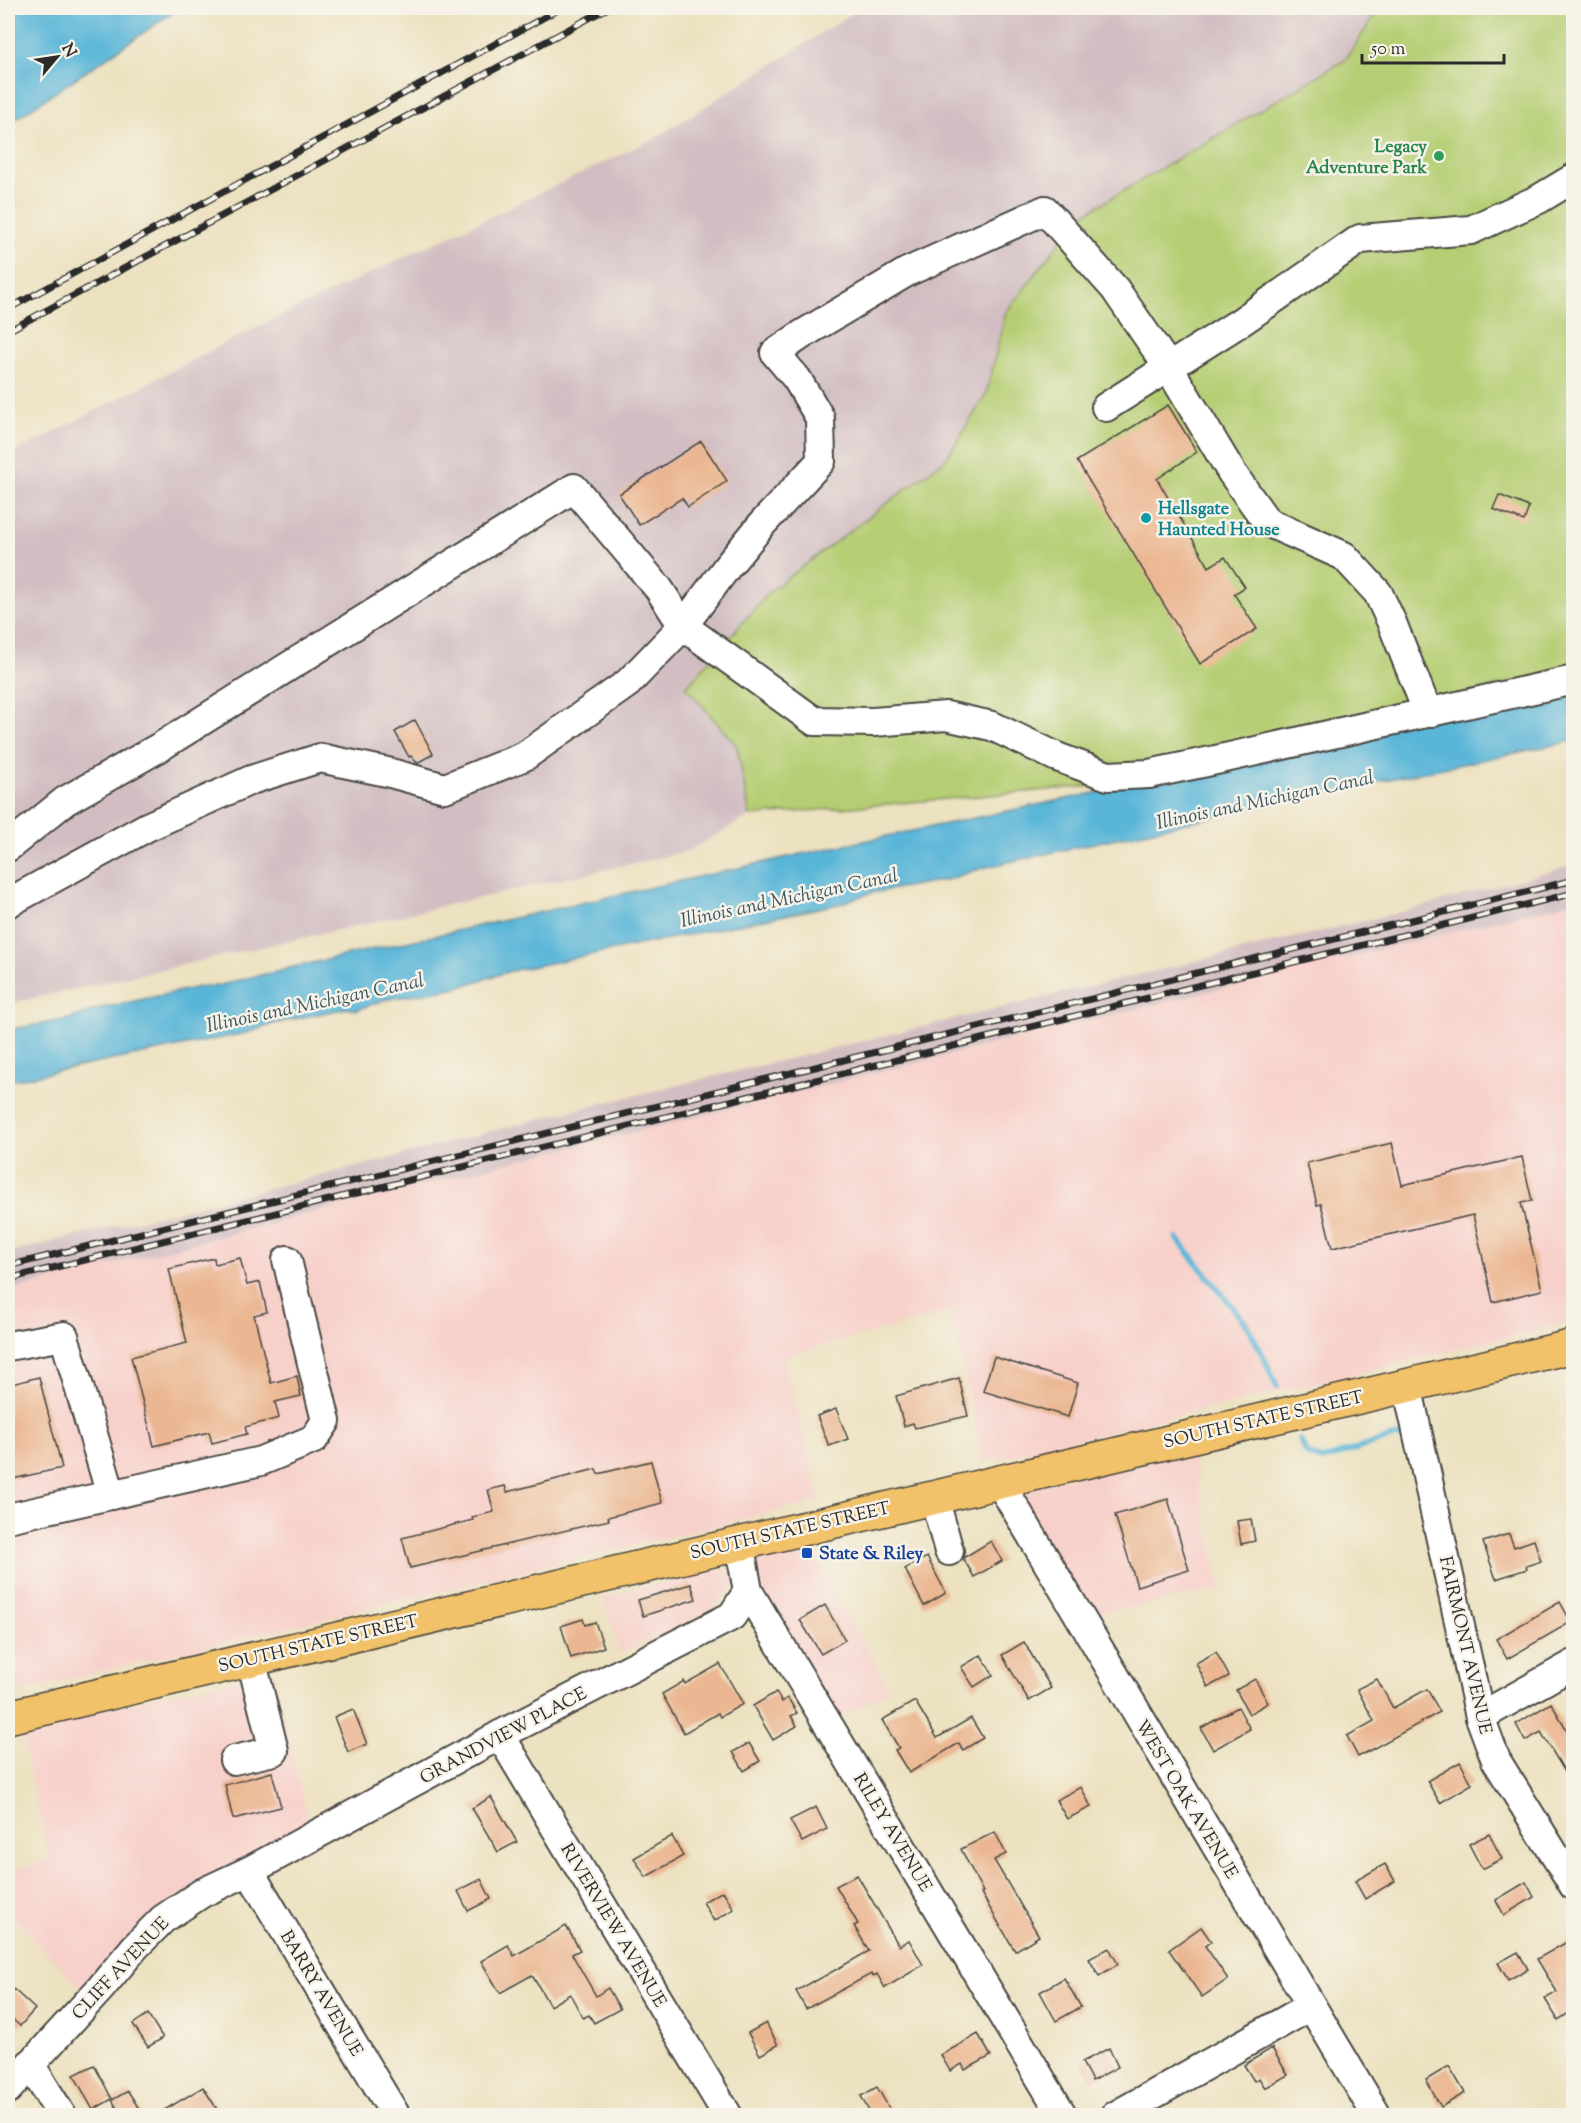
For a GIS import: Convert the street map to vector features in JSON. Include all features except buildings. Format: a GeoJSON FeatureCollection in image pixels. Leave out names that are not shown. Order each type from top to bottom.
{"type":"FeatureCollection","features":[{"type":"Feature","properties":{"kind":"main road","name":"SOUTH STATE STREET"},"geometry":{"type":"LineString","coordinates":[[8,1717],[1574,1346]]}},
{"type":"Feature","properties":{"kind":"street"},"geometry":{"type":"LineString","coordinates":[[1106,407],[1242,321],[1360,239],[1471,230],[1539,199],[1574,178]]}},
{"type":"Feature","properties":{"kind":"street"},"geometry":{"type":"LineString","coordinates":[[8,903],[147,827],[251,780],[320,758],[387,772],[445,788],[525,756],[628,683],[683,626],[741,549],[820,461],[820,418],[797,379],[775,353],[907,272],[1045,210],[1115,289],[1169,368],[1232,473],[1267,522],[1344,556],[1378,593],[1428,713]]}},
{"type":"Feature","properties":{"kind":"street"},"geometry":{"type":"LineString","coordinates":[[8,847],[65,801],[160,747],[574,488],[659,589],[683,626],[814,721],[874,722],[946,716],[992,726],[1056,758],[1108,776],[1149,774],[1574,680]]}},
{"type":"Feature","properties":{"kind":"street"},"geometry":{"type":"LineString","coordinates":[[8,1518],[261,1461],[314,1439],[326,1421],[287,1260]]}},
{"type":"Feature","properties":{"kind":"street"},"geometry":{"type":"LineString","coordinates":[[8,1346],[64,1336],[111,1495]]}},
{"type":"Feature","properties":{"kind":"street","name":"FAIRMONT AVENUE"},"geometry":{"type":"LineString","coordinates":[[1407,1385],[1480,1718],[1496,1760],[1574,1886]]}},
{"type":"Feature","properties":{"kind":"street","name":"WEST OAK AVENUE"},"geometry":{"type":"LineString","coordinates":[[999,1481],[1377,2115]]}},
{"type":"Feature","properties":{"kind":"street"},"geometry":{"type":"LineString","coordinates":[[934,1497],[949,1551]]}},
{"type":"Feature","properties":{"kind":"street","name":"RILEY AVENUE"},"geometry":{"type":"LineString","coordinates":[[739,1542],[748,1592],[1063,2115]]}},
{"type":"Feature","properties":{"kind":"street","name":"GRANDVIEW PLACE"},"geometry":{"type":"LineString","coordinates":[[249,1871],[500,1735],[732,1616],[748,1592]]}},
{"type":"Feature","properties":{"kind":"street"},"geometry":{"type":"LineString","coordinates":[[234,1760],[274,1751],[251,1659]]}},
{"type":"Feature","properties":{"kind":"street"},"geometry":{"type":"LineString","coordinates":[[1480,1718],[1574,1664]]}},
{"type":"Feature","properties":{"kind":"street","name":"RIVERVIEW AVENUE"},"geometry":{"type":"LineString","coordinates":[[500,1735],[728,2115]]}},
{"type":"Feature","properties":{"kind":"street","name":"CLIFF AVENUE"},"geometry":{"type":"LineString","coordinates":[[8,2089],[100,1989],[135,1947],[163,1919],[202,1893],[249,1871]]}},
{"type":"Feature","properties":{"kind":"street","name":"BARRY AVENUE"},"geometry":{"type":"LineString","coordinates":[[249,1871],[396,2115]]}},
{"type":"Feature","properties":{"kind":"street"},"geometry":{"type":"LineString","coordinates":[[1115,2115],[1311,2006]]}},
{"type":"Feature","properties":{"kind":"street"},"geometry":{"type":"LineString","coordinates":[[30,2064],[62,2115]]}},
{"type":"Feature","properties":{"kind":"shaded area"},"geometry":{"type":"Polygon","coordinates":[[[861,8],[1380,8],[1345,60],[1079,217],[1006,312],[986,395],[946,459],[770,591],[686,687],[737,746],[750,816],[688,851],[8,1004],[8,456],[249,331],[656,138],[861,8]]]}},
{"type":"Feature","properties":{"kind":"shaded area"},"geometry":{"type":"Polygon","coordinates":[[[1573,865],[1573,902],[535,1156],[8,1291],[8,1253],[392,1158],[541,1118],[1410,910],[1573,865]]]}},
{"type":"Feature","properties":{"kind":"shaded area"},"geometry":{"type":"Polygon","coordinates":[[[1573,902],[1573,1322],[983,1462],[950,1311],[784,1357],[820,1501],[8,1694],[8,1291],[535,1156],[1573,902]]]}},
{"type":"Feature","properties":{"kind":"shaded area"},"geometry":{"type":"Polygon","coordinates":[[[1192,1449],[1221,1590],[1084,1616],[1010,1491],[1192,1449]]]}},
{"type":"Feature","properties":{"kind":"shaded area"},"geometry":{"type":"Polygon","coordinates":[[[804,1540],[890,1689],[832,1723],[753,1592],[746,1554],[804,1540]]]}},
{"type":"Feature","properties":{"kind":"shaded area"},"geometry":{"type":"Polygon","coordinates":[[[722,1569],[730,1570],[738,1580],[709,1612],[620,1654],[603,1597],[722,1569]]]}},
{"type":"Feature","properties":{"kind":"shaded area"},"geometry":{"type":"Polygon","coordinates":[[[273,1671],[310,1827],[86,1993],[8,1912],[8,1870],[49,1861],[20,1727],[273,1671]]]}},
{"type":"Feature","properties":{"kind":"green space","name":"Legacy Adventure Park"},"geometry":{"type":"Polygon","coordinates":[[[1380,8],[1573,8],[1573,667],[1106,785],[750,816],[737,746],[686,687],[770,591],[946,459],[986,395],[1006,312],[1079,217],[1345,60],[1380,8]]]}},
{"type":"Feature","properties":{"kind":"water"},"geometry":{"type":"Polygon","coordinates":[[[8,8],[180,8],[8,124],[8,8]]]}},
{"type":"Feature","properties":{"kind":"water","name":"Illinois and Michigan Canal"},"geometry":{"type":"Polygon","coordinates":[[[1573,686],[1573,741],[1284,801],[982,868],[946,880],[871,893],[839,904],[511,971],[458,987],[384,1000],[357,1010],[347,1008],[276,1023],[247,1033],[8,1081],[8,1030],[69,1019],[97,1009],[204,986],[221,985],[806,853],[1099,792],[1147,779],[1573,686]]]}},
{"type":"Feature","properties":{"kind":"waterway"},"geometry":{"type":"LineString","coordinates":[[1177,1238],[1246,1324],[1277,1387]]}},
{"type":"Feature","properties":{"kind":"waterway"},"geometry":{"type":"LineString","coordinates":[[1300,1440],[1307,1454],[1322,1460],[1402,1436]]}},
{"type":"Feature","properties":{"kind":"railway"},"geometry":{"type":"LineString","coordinates":[[8,309],[561,8]]}},
{"type":"Feature","properties":{"kind":"railway"},"geometry":{"type":"LineString","coordinates":[[8,331],[608,8]]}},
{"type":"Feature","properties":{"kind":"railway"},"geometry":{"type":"LineString","coordinates":[[8,1266],[1574,880]]}},
{"type":"Feature","properties":{"kind":"railway"},"geometry":{"type":"LineString","coordinates":[[8,1279],[1574,893]]}},
{"type":"Feature","properties":{"kind":"place","name":"Legacy Adventure Park"},"geometry":{"type":"Point","coordinates":[1439,156]}},
{"type":"Feature","properties":{"kind":"place","name":"Hellsgate Haunted House"},"geometry":{"type":"Point","coordinates":[1146,518]}},
{"type":"Feature","properties":{"kind":"place","name":"State & Riley"},"geometry":{"type":"Point","coordinates":[807,1553]}}]}
